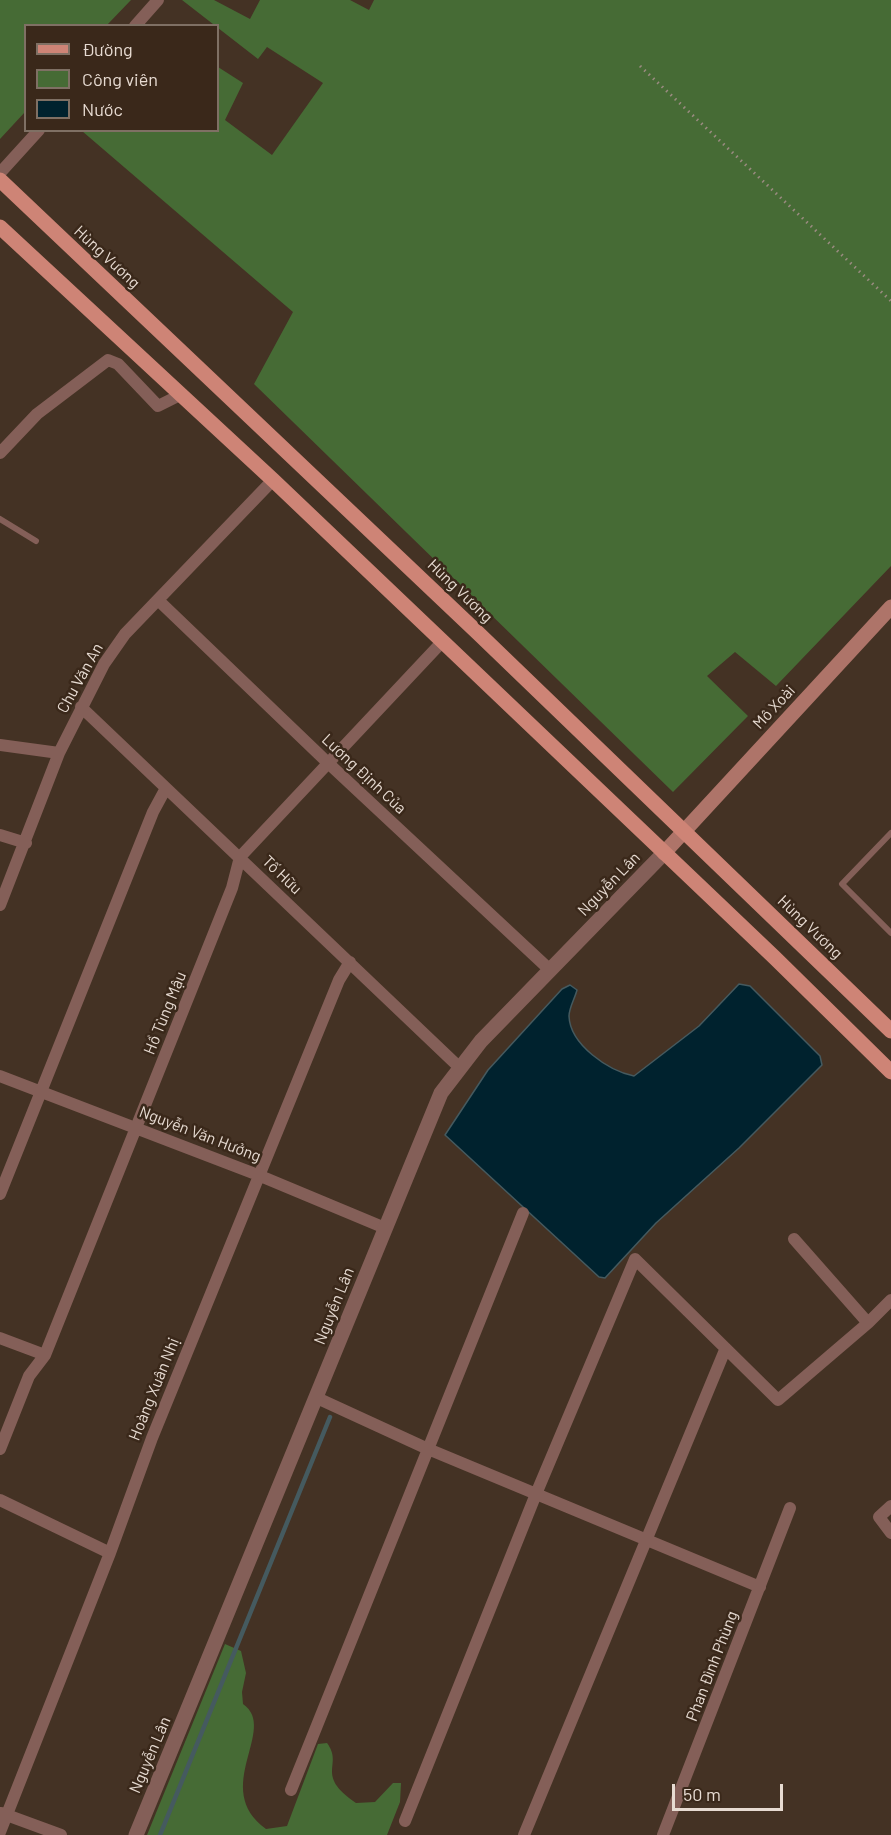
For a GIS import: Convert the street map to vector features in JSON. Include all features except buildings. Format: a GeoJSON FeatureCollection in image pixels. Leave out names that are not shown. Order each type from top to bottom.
{"type":"FeatureCollection","features":[{"type":"Feature","properties":{"kind":"main road","name":"Hùng Vương"},"geometry":{"type":"LineString","coordinates":[[0,180],[395,554],[891,1031]]}},
{"type":"Feature","properties":{"kind":"main road"},"geometry":{"type":"LineString","coordinates":[[0,227],[273,480],[891,1072]]}},
{"type":"Feature","properties":{"kind":"main road","name":"Mô Xoài"},"geometry":{"type":"LineString","coordinates":[[664,853],[891,607]]}},
{"type":"Feature","properties":{"kind":"street"},"geometry":{"type":"LineString","coordinates":[[137,24],[158,0]]}},
{"type":"Feature","properties":{"kind":"street"},"geometry":{"type":"LineString","coordinates":[[0,173],[37,132]]}},
{"type":"Feature","properties":{"kind":"street"},"geometry":{"type":"LineString","coordinates":[[0,453],[37,414],[108,360],[118,364],[158,406],[182,394]]}},
{"type":"Feature","properties":{"kind":"street","name":"Chu Văn An"},"geometry":{"type":"LineString","coordinates":[[0,905],[26,843],[59,753],[81,707],[115,648],[273,480]]}},
{"type":"Feature","properties":{"kind":"street","name":"Lương Định Của"},"geometry":{"type":"LineString","coordinates":[[158,600],[327,762],[550,970]]}},
{"type":"Feature","properties":{"kind":"street","name":"Hồ Tùng Mậu"},"geometry":{"type":"LineString","coordinates":[[0,1449],[29,1376],[45,1355],[232,888],[240,857],[442,642]]}},
{"type":"Feature","properties":{"kind":"street","name":"Tố Hữu"},"geometry":{"type":"LineString","coordinates":[[81,707],[460,1068]]}},
{"type":"Feature","properties":{"kind":"street"},"geometry":{"type":"LineString","coordinates":[[0,745],[59,753]]}},
{"type":"Feature","properties":{"kind":"street"},"geometry":{"type":"LineString","coordinates":[[0,1194],[153,812],[166,788]]}},
{"type":"Feature","properties":{"kind":"street"},"geometry":{"type":"LineString","coordinates":[[0,835],[26,843]]}},
{"type":"Feature","properties":{"kind":"street","name":"Nguyễn Lân"},"geometry":{"type":"LineString","coordinates":[[136,1835],[441,1093],[481,1041],[664,853]]}},
{"type":"Feature","properties":{"kind":"street","name":"Hoàng Xuân Nhị"},"geometry":{"type":"LineString","coordinates":[[0,1832],[4,1814],[110,1553],[152,1438],[258,1174],[339,980],[350,962]]}},
{"type":"Feature","properties":{"kind":"street","name":"Nguyễn Văn Hưởng"},"geometry":{"type":"LineString","coordinates":[[0,1076],[258,1174],[385,1228]]}},
{"type":"Feature","properties":{"kind":"street"},"geometry":{"type":"LineString","coordinates":[[291,1790],[523,1213]]}},
{"type":"Feature","properties":{"kind":"street"},"geometry":{"type":"LineString","coordinates":[[794,1239],[868,1323]]}},
{"type":"Feature","properties":{"kind":"street"},"geometry":{"type":"LineString","coordinates":[[405,1821],[536,1494],[635,1259],[778,1400],[868,1323],[891,1300]]}},
{"type":"Feature","properties":{"kind":"street"},"geometry":{"type":"LineString","coordinates":[[0,1338],[45,1355]]}},
{"type":"Feature","properties":{"kind":"street"},"geometry":{"type":"LineString","coordinates":[[524,1835],[725,1350]]}},
{"type":"Feature","properties":{"kind":"street"},"geometry":{"type":"LineString","coordinates":[[317,1398],[428,1449],[760,1587]]}},
{"type":"Feature","properties":{"kind":"street"},"geometry":{"type":"LineString","coordinates":[[0,1500],[110,1553]]}},
{"type":"Feature","properties":{"kind":"street"},"geometry":{"type":"LineString","coordinates":[[891,1506],[879,1516],[891,1533]]}},
{"type":"Feature","properties":{"kind":"street","name":"Phan Đình Phùng"},"geometry":{"type":"LineString","coordinates":[[663,1835],[790,1508]]}},
{"type":"Feature","properties":{"kind":"street"},"geometry":{"type":"LineString","coordinates":[[4,1814],[61,1835]]}},
{"type":"Feature","properties":{"kind":"lane"},"geometry":{"type":"LineString","coordinates":[[0,519],[36,541]]}},
{"type":"Feature","properties":{"kind":"lane"},"geometry":{"type":"LineString","coordinates":[[891,833],[842,885],[891,933]]}},
{"type":"Feature","properties":{"kind":"path"},"geometry":{"type":"LineString","coordinates":[[640,66],[891,301]]}},
{"type":"Feature","properties":{"kind":"green space"},"geometry":{"type":"Polygon","coordinates":[[[0,0],[131,0],[108,24],[24,24],[24,113],[0,139],[0,0]]]}},
{"type":"Feature","properties":{"kind":"green space"},"geometry":{"type":"Polygon","coordinates":[[[182,0],[214,0],[250,19],[260,0],[350,0],[369,10],[374,0],[891,0],[891,566],[776,686],[735,652],[707,676],[748,716],[673,792],[254,384],[293,312],[83,132],[219,132],[219,68],[243,83],[225,120],[272,155],[323,83],[267,47],[258,59],[219,29],[219,24],[213,24],[182,0]]]}},
{"type":"Feature","properties":{"kind":"green space"},"geometry":{"type":"Polygon","coordinates":[[[225,1644],[241,1651],[246,1673],[242,1692],[243,1704],[252,1715],[254,1728],[244,1778],[244,1796],[250,1813],[266,1829],[287,1826],[318,1744],[327,1743],[333,1758],[332,1771],[336,1785],[356,1803],[375,1802],[393,1783],[401,1783],[400,1802],[387,1835],[147,1835],[225,1644]]]}},
{"type":"Feature","properties":{"kind":"water"},"geometry":{"type":"Polygon","coordinates":[[[739,984],[750,986],[820,1056],[822,1065],[739,1148],[656,1223],[605,1278],[599,1277],[445,1135],[488,1070],[562,989],[570,985],[577,990],[569,1016],[571,1027],[583,1046],[613,1069],[634,1076],[699,1026],[739,984]]]}},
{"type":"Feature","properties":{"kind":"waterway"},"geometry":{"type":"LineString","coordinates":[[160,1835],[330,1417]]}}]}
